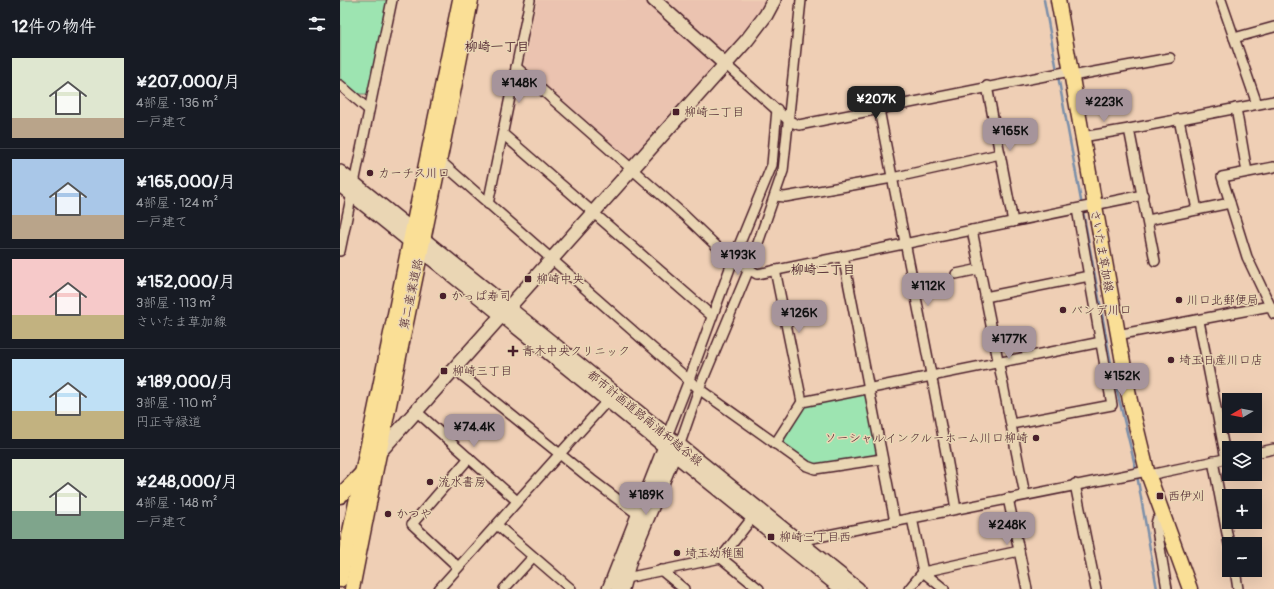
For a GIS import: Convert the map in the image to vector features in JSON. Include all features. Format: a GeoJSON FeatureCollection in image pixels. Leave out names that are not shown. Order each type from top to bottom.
{"type":"FeatureCollection","features":[{"type":"Feature","properties":{"kind":"main road","name":"第二産業道路"},"geometry":{"type":"LineString","coordinates":[[352,589],[378,454],[460,0]]}},
{"type":"Feature","properties":{"kind":"main road","name":"第二産業道路"},"geometry":{"type":"LineString","coordinates":[[340,580],[362,473],[416,240],[450,108],[470,0]]}},
{"type":"Feature","properties":{"kind":"main road","name":"さいたま草加線"},"geometry":{"type":"LineString","coordinates":[[1058,0],[1064,73],[1082,137],[1130,401],[1148,473],[1162,516],[1190,589]]}},
{"type":"Feature","properties":{"kind":"main road"},"geometry":{"type":"LineString","coordinates":[[340,496],[378,454]]}},
{"type":"Feature","properties":{"kind":"street"},"geometry":{"type":"LineString","coordinates":[[340,251],[392,0]]}},
{"type":"Feature","properties":{"kind":"street"},"geometry":{"type":"LineString","coordinates":[[488,204],[530,0]]}},
{"type":"Feature","properties":{"kind":"street"},"geometry":{"type":"LineString","coordinates":[[654,0],[789,121],[798,125],[987,86],[1064,73],[1170,58]]}},
{"type":"Feature","properties":{"kind":"street"},"geometry":{"type":"LineString","coordinates":[[378,454],[453,368],[747,40],[766,15],[774,0]]}},
{"type":"Feature","properties":{"kind":"street"},"geometry":{"type":"LineString","coordinates":[[607,589],[636,513],[699,390],[749,269],[783,171],[801,0]]}},
{"type":"Feature","properties":{"kind":"street"},"geometry":{"type":"LineString","coordinates":[[1221,0],[1257,104]]}},
{"type":"Feature","properties":{"kind":"street"},"geometry":{"type":"LineString","coordinates":[[1234,38],[1274,27]]}},
{"type":"Feature","properties":{"kind":"street"},"geometry":{"type":"LineString","coordinates":[[516,67],[733,260],[757,274],[1143,195]]}},
{"type":"Feature","properties":{"kind":"street"},"geometry":{"type":"LineString","coordinates":[[340,85],[369,110]]}},
{"type":"Feature","properties":{"kind":"street"},"geometry":{"type":"LineString","coordinates":[[987,86],[1013,222]]}},
{"type":"Feature","properties":{"kind":"street"},"geometry":{"type":"LineString","coordinates":[[1082,137],[1274,101]]}},
{"type":"Feature","properties":{"kind":"street"},"geometry":{"type":"LineString","coordinates":[[1236,108],[1247,172]]}},
{"type":"Feature","properties":{"kind":"street"},"geometry":{"type":"LineString","coordinates":[[624,589],[626,578],[671,447],[689,380],[733,260],[772,165],[777,109]]}},
{"type":"Feature","properties":{"kind":"street"},"geometry":{"type":"LineString","coordinates":[[879,109],[904,244],[932,375],[956,509]]}},
{"type":"Feature","properties":{"kind":"street"},"geometry":{"type":"LineString","coordinates":[[1179,119],[1198,210]]}},
{"type":"Feature","properties":{"kind":"street"},"geometry":{"type":"LineString","coordinates":[[1129,129],[1155,261]]}},
{"type":"Feature","properties":{"kind":"street"},"geometry":{"type":"LineString","coordinates":[[503,134],[712,316]]}},
{"type":"Feature","properties":{"kind":"street"},"geometry":{"type":"LineString","coordinates":[[774,196],[785,197],[892,178],[1000,154]]}},
{"type":"Feature","properties":{"kind":"street"},"geometry":{"type":"LineString","coordinates":[[438,159],[699,390],[776,444],[815,469],[882,459]]}},
{"type":"Feature","properties":{"kind":"street"},"geometry":{"type":"LineString","coordinates":[[1117,335],[1272,310],[1247,257],[1222,178],[1274,167]]}},
{"type":"Feature","properties":{"kind":"street","name":"都市計画道路南浦和越谷線"},"geometry":{"type":"LineString","coordinates":[[340,172],[353,188],[671,447],[753,517],[842,589]]}},
{"type":"Feature","properties":{"kind":"street","name":"都市計画道路南浦和越谷線"},"geometry":{"type":"LineString","coordinates":[[340,184],[353,188]]}},
{"type":"Feature","properties":{"kind":"street"},"geometry":{"type":"LineString","coordinates":[[1148,220],[1230,203]]}},
{"type":"Feature","properties":{"kind":"street"},"geometry":{"type":"LineString","coordinates":[[1011,424],[1112,405],[1077,209]]}},
{"type":"Feature","properties":{"kind":"street"},"geometry":{"type":"LineString","coordinates":[[972,230],[1025,495]]}},
{"type":"Feature","properties":{"kind":"street"},"geometry":{"type":"LineString","coordinates":[[842,256],[895,522]]}},
{"type":"Feature","properties":{"kind":"street"},"geometry":{"type":"LineString","coordinates":[[956,274],[980,269]]}},
{"type":"Feature","properties":{"kind":"street"},"geometry":{"type":"LineString","coordinates":[[775,270],[802,402],[776,444]]}},
{"type":"Feature","properties":{"kind":"street"},"geometry":{"type":"LineString","coordinates":[[985,297],[1089,276]]}},
{"type":"Feature","properties":{"kind":"street","name":"都市計画道路南浦和越谷線"},"geometry":{"type":"LineString","coordinates":[[504,311],[608,400],[798,541],[858,589]]}},
{"type":"Feature","properties":{"kind":"street"},"geometry":{"type":"LineString","coordinates":[[1199,321],[1224,441]]}},
{"type":"Feature","properties":{"kind":"street"},"geometry":{"type":"LineString","coordinates":[[802,402],[868,387],[1101,342]]}},
{"type":"Feature","properties":{"kind":"street"},"geometry":{"type":"LineString","coordinates":[[453,368],[636,513]]}},
{"type":"Feature","properties":{"kind":"street"},"geometry":{"type":"LineString","coordinates":[[439,589],[608,400]]}},
{"type":"Feature","properties":{"kind":"street"},"geometry":{"type":"LineString","coordinates":[[416,411],[517,502]]}},
{"type":"Feature","properties":{"kind":"street"},"geometry":{"type":"LineString","coordinates":[[616,589],[629,549],[671,447]]}},
{"type":"Feature","properties":{"kind":"street"},"geometry":{"type":"LineString","coordinates":[[1262,452],[1274,449]]}},
{"type":"Feature","properties":{"kind":"street"},"geometry":{"type":"LineString","coordinates":[[458,567],[412,524],[469,458]]}},
{"type":"Feature","properties":{"kind":"street"},"geometry":{"type":"LineString","coordinates":[[798,541],[1075,484],[1148,473],[1222,459]]}},
{"type":"Feature","properties":{"kind":"street"},"geometry":{"type":"LineString","coordinates":[[1213,461],[1228,537]]}},
{"type":"Feature","properties":{"kind":"street"},"geometry":{"type":"LineString","coordinates":[[1075,484],[1096,589]]}},
{"type":"Feature","properties":{"kind":"street"},"geometry":{"type":"LineString","coordinates":[[1008,498],[1027,589]]}},
{"type":"Feature","properties":{"kind":"street"},"geometry":{"type":"LineString","coordinates":[[1162,516],[1157,520],[1156,524],[1166,589]]}},
{"type":"Feature","properties":{"kind":"street"},"geometry":{"type":"LineString","coordinates":[[626,578],[721,558],[753,517]]}},
{"type":"Feature","properties":{"kind":"street"},"geometry":{"type":"LineString","coordinates":[[912,518],[922,572],[944,589]]}},
{"type":"Feature","properties":{"kind":"street"},"geometry":{"type":"LineString","coordinates":[[497,524],[567,587]]}},
{"type":"Feature","properties":{"kind":"street"},"geometry":{"type":"LineString","coordinates":[[909,589],[922,572],[1019,551]]}},
{"type":"Feature","properties":{"kind":"street"},"geometry":{"type":"LineString","coordinates":[[504,589],[533,557]]}},
{"type":"Feature","properties":{"kind":"street"},"geometry":{"type":"LineString","coordinates":[[721,558],[759,589]]}},
{"type":"Feature","properties":{"kind":"street"},"geometry":{"type":"LineString","coordinates":[[661,570],[684,589]]}},
{"type":"Feature","properties":{"kind":"street"},"geometry":{"type":"LineString","coordinates":[[1236,577],[1238,589]]}},
{"type":"Feature","properties":{"kind":"shaded area"},"geometry":{"type":"Polygon","coordinates":[[[537,0],[647,0],[715,60],[714,67],[633,160],[626,160],[525,68],[524,63],[537,0]]]}},
{"type":"Feature","properties":{"kind":"shaded area"},"geometry":{"type":"Polygon","coordinates":[[[662,0],[767,0],[749,28],[728,53],[722,53],[662,0]]]}},
{"type":"Feature","properties":{"kind":"green space"},"geometry":{"type":"Polygon","coordinates":[[[340,0],[388,0],[368,94],[357,94],[340,80],[340,0]]]}},
{"type":"Feature","properties":{"kind":"green space"},"geometry":{"type":"Polygon","coordinates":[[[864,394],[867,396],[877,451],[874,455],[814,466],[784,444],[784,441],[804,406],[864,394]]]}},
{"type":"Feature","properties":{"kind":"waterway"},"geometry":{"type":"LineString","coordinates":[[1044,0],[1113,374],[1136,470]]}},
{"type":"Feature","properties":{"kind":"waterway"},"geometry":{"type":"LineString","coordinates":[[1137,475],[1157,589]]}},
{"type":"Feature","properties":{"kind":"place","name":"柳崎二丁目"},"geometry":{"type":"Point","coordinates":[676,112]}},
{"type":"Feature","properties":{"kind":"place","name":"カーチス川口"},"geometry":{"type":"Point","coordinates":[370,173]}},
{"type":"Feature","properties":{"kind":"place","name":"柳崎中央"},"geometry":{"type":"Point","coordinates":[528,279]}},
{"type":"Feature","properties":{"kind":"place","name":"かっぱ寿司"},"geometry":{"type":"Point","coordinates":[443,296]}},
{"type":"Feature","properties":{"kind":"place","name":"川口北郵便局"},"geometry":{"type":"Point","coordinates":[1179,300]}},
{"type":"Feature","properties":{"kind":"place","name":"バンデ川口"},"geometry":{"type":"Point","coordinates":[1063,310]}},
{"type":"Feature","properties":{"kind":"place","name":"青木中央クリニック"},"geometry":{"type":"Point","coordinates":[513,351]}},
{"type":"Feature","properties":{"kind":"place","name":"埼玉日産川口店"},"geometry":{"type":"Point","coordinates":[1171,360]}},
{"type":"Feature","properties":{"kind":"place","name":"柳崎三丁目"},"geometry":{"type":"Point","coordinates":[444,371]}},
{"type":"Feature","properties":{"kind":"place","name":"ソーシャルインクルーホーム川口柳崎"},"geometry":{"type":"Point","coordinates":[1036,438]}},
{"type":"Feature","properties":{"kind":"place","name":"流水書房"},"geometry":{"type":"Point","coordinates":[430,482]}},
{"type":"Feature","properties":{"kind":"place","name":"西伊刈"},"geometry":{"type":"Point","coordinates":[1160,496]}},
{"type":"Feature","properties":{"kind":"place","name":"かつや"},"geometry":{"type":"Point","coordinates":[388,514]}},
{"type":"Feature","properties":{"kind":"place","name":"柳崎三丁目西"},"geometry":{"type":"Point","coordinates":[771,537]}},
{"type":"Feature","properties":{"kind":"place","name":"埼玉幼稚園"},"geometry":{"type":"Point","coordinates":[677,553]}},
{"type":"Feature","properties":{"kind":"district","name":"柳崎一丁目"},"geometry":{"type":"Point","coordinates":[497,46]}},
{"type":"Feature","properties":{"kind":"district","name":"柳崎二丁目"},"geometry":{"type":"Point","coordinates":[823,269]}}]}
